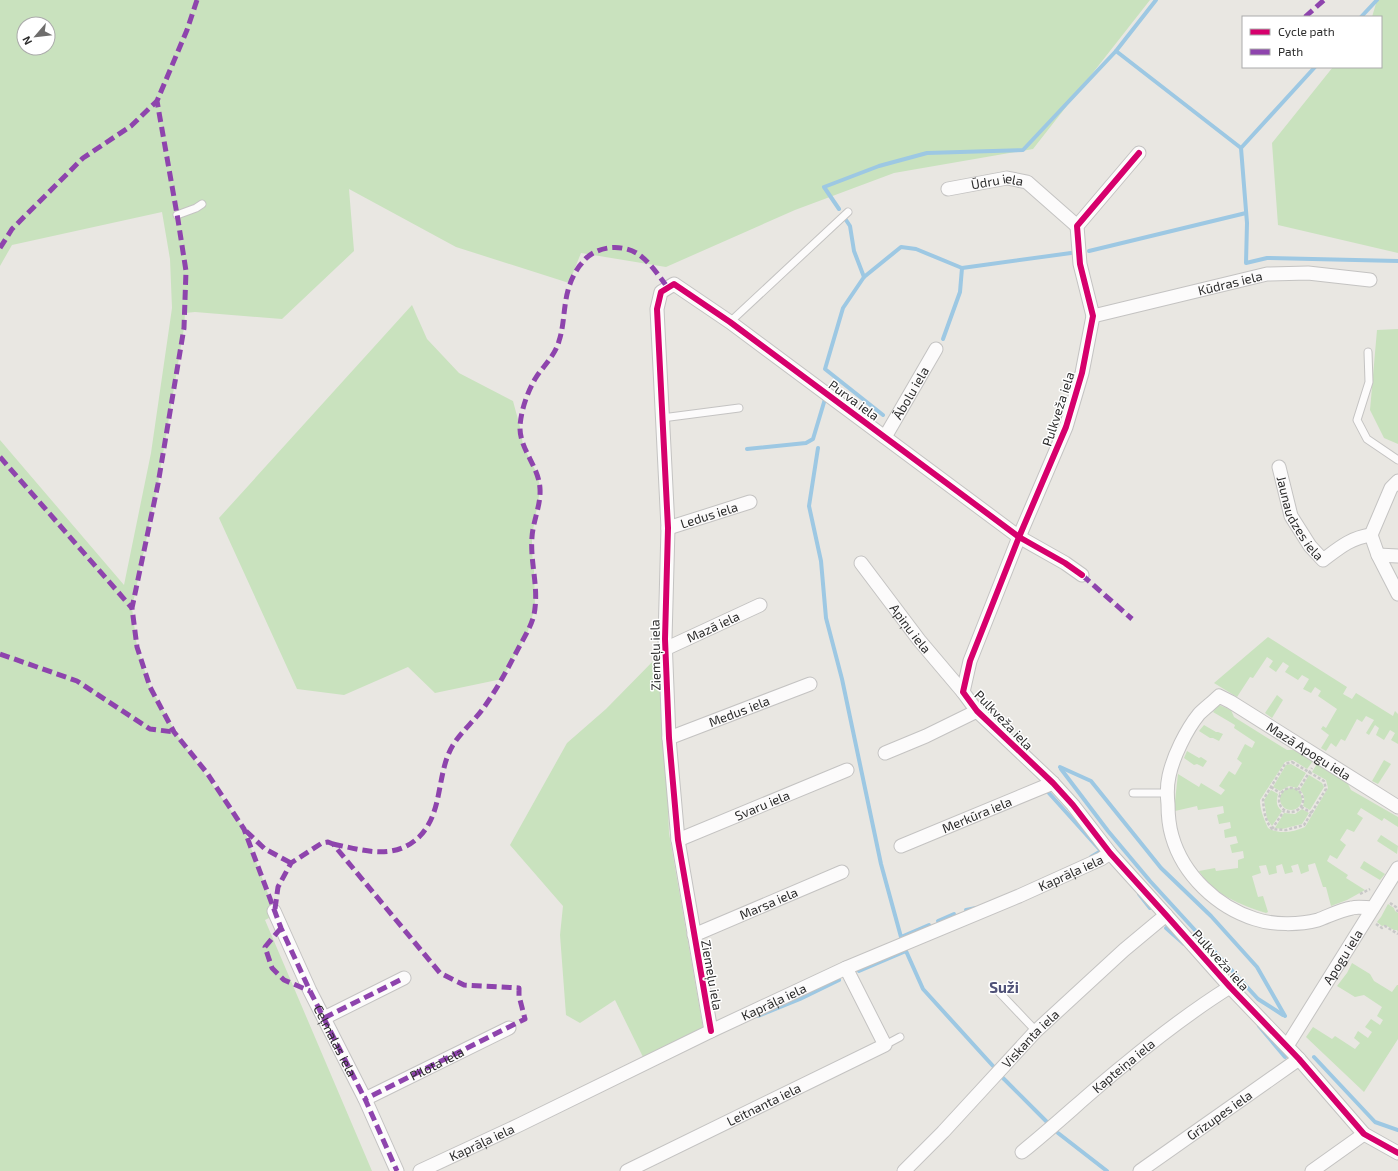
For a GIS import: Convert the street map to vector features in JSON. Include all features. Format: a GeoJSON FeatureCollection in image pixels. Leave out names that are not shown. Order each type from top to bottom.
{"type":"FeatureCollection","features":[{"type":"Feature","properties":{"kind":"street"},"geometry":{"type":"LineString","coordinates":[[1077,226],[1139,154]]}},
{"type":"Feature","properties":{"kind":"street","name":"Ūdru iela"},"geometry":{"type":"LineString","coordinates":[[948,189],[1007,178],[1028,182],[1077,226]]}},
{"type":"Feature","properties":{"kind":"street","name":"Pulkveža iela"},"geometry":{"type":"LineString","coordinates":[[1077,226],[1080,264],[1093,316],[1082,373],[1066,427],[1019,537],[970,661],[962,692],[977,711],[1073,805],[1110,852],[1166,916],[1230,987],[1299,1059],[1364,1134],[1398,1153]]}},
{"type":"Feature","properties":{"kind":"street","name":"Kūdras iela"},"geometry":{"type":"LineString","coordinates":[[1093,316],[1267,274],[1308,273],[1370,280]]}},
{"type":"Feature","properties":{"kind":"street","name":"Purva iela"},"geometry":{"type":"LineString","coordinates":[[674,284],[730,322],[1019,537]]}},
{"type":"Feature","properties":{"kind":"street","name":"Ziemeļu iela"},"geometry":{"type":"LineString","coordinates":[[674,284],[661,292],[657,309],[668,528],[665,648],[669,738],[678,840],[710,1031]]}},
{"type":"Feature","properties":{"kind":"street","name":"Ābolu iela"},"geometry":{"type":"LineString","coordinates":[[885,437],[936,349]]}},
{"type":"Feature","properties":{"kind":"street","name":"Jaunaudzes iela"},"geometry":{"type":"LineString","coordinates":[[1279,467],[1291,516],[1310,546],[1322,560],[1347,543],[1359,537],[1371,535]]}},
{"type":"Feature","properties":{"kind":"street"},"geometry":{"type":"LineString","coordinates":[[1398,481],[1391,488],[1371,535],[1378,555],[1398,594]]}},
{"type":"Feature","properties":{"kind":"street","name":"Ledus iela"},"geometry":{"type":"LineString","coordinates":[[668,528],[750,502]]}},
{"type":"Feature","properties":{"kind":"street"},"geometry":{"type":"LineString","coordinates":[[1019,537],[1065,563],[1082,575]]}},
{"type":"Feature","properties":{"kind":"street"},"geometry":{"type":"LineString","coordinates":[[1378,555],[1398,556]]}},
{"type":"Feature","properties":{"kind":"street","name":"Apiņu iela"},"geometry":{"type":"LineString","coordinates":[[861,563],[919,640],[962,692]]}},
{"type":"Feature","properties":{"kind":"street","name":"Mazā iela"},"geometry":{"type":"LineString","coordinates":[[665,648],[760,605]]}},
{"type":"Feature","properties":{"kind":"street","name":"Medus iela"},"geometry":{"type":"LineString","coordinates":[[669,738],[810,684]]}},
{"type":"Feature","properties":{"kind":"street","name":"Mazā Apogu iela"},"geometry":{"type":"LineString","coordinates":[[1167,793],[1168,776],[1182,739],[1200,714],[1219,696],[1231,702],[1398,807]]}},
{"type":"Feature","properties":{"kind":"street"},"geometry":{"type":"LineString","coordinates":[[885,753],[926,736],[977,711]]}},
{"type":"Feature","properties":{"kind":"street","name":"Svaru iela"},"geometry":{"type":"LineString","coordinates":[[678,840],[847,770]]}},
{"type":"Feature","properties":{"kind":"street","name":"Merkūra iela"},"geometry":{"type":"LineString","coordinates":[[901,846],[1053,784]]}},
{"type":"Feature","properties":{"kind":"street"},"geometry":{"type":"LineString","coordinates":[[1167,793],[1168,818],[1172,837],[1180,855],[1193,876],[1206,891],[1238,912],[1256,919],[1277,923],[1317,920],[1353,907],[1373,908]]}},
{"type":"Feature","properties":{"kind":"street","name":"Kaprāļa iela"},"geometry":{"type":"LineString","coordinates":[[420,1171],[710,1031],[846,968],[1019,896],[1101,859],[1110,852]]}},
{"type":"Feature","properties":{"kind":"street","name":"Apogu iela"},"geometry":{"type":"LineString","coordinates":[[1287,1046],[1300,1028],[1398,868]]}},
{"type":"Feature","properties":{"kind":"street","name":"Marsa iela"},"geometry":{"type":"LineString","coordinates":[[694,935],[842,872]]}},
{"type":"Feature","properties":{"kind":"street","name":"Ceļmalas iela"},"geometry":{"type":"LineString","coordinates":[[274,910],[310,991],[364,1099],[397,1171]]}},
{"type":"Feature","properties":{"kind":"street","name":"Viskanta iela"},"geometry":{"type":"LineString","coordinates":[[904,1171],[943,1132],[1036,1031],[1124,950],[1166,916]]}},
{"type":"Feature","properties":{"kind":"street"},"geometry":{"type":"LineString","coordinates":[[846,968],[885,1045]]}},
{"type":"Feature","properties":{"kind":"street"},"geometry":{"type":"LineString","coordinates":[[324,1018],[404,978]]}},
{"type":"Feature","properties":{"kind":"street","name":"Kapteiņa iela"},"geometry":{"type":"LineString","coordinates":[[1022,1152],[1130,1060],[1203,1004],[1230,987]]}},
{"type":"Feature","properties":{"kind":"street","name":"Pilota iela"},"geometry":{"type":"LineString","coordinates":[[364,1099],[509,1028]]}},
{"type":"Feature","properties":{"kind":"street","name":"Leitnanta iela"},"geometry":{"type":"LineString","coordinates":[[627,1171],[885,1045]]}},
{"type":"Feature","properties":{"kind":"street","name":"Grīzupes iela"},"geometry":{"type":"LineString","coordinates":[[1140,1171],[1299,1059]]}},
{"type":"Feature","properties":{"kind":"street"},"geometry":{"type":"LineString","coordinates":[[1312,1171],[1364,1134]]}},
{"type":"Feature","properties":{"kind":"lane"},"geometry":{"type":"LineString","coordinates":[[177,215],[196,208],[202,204]]}},
{"type":"Feature","properties":{"kind":"lane"},"geometry":{"type":"LineString","coordinates":[[730,322],[848,212]]}},
{"type":"Feature","properties":{"kind":"lane"},"geometry":{"type":"LineString","coordinates":[[1368,352],[1369,382],[1357,420],[1367,439],[1398,460]]}},
{"type":"Feature","properties":{"kind":"lane"},"geometry":{"type":"LineString","coordinates":[[662,418],[739,408]]}},
{"type":"Feature","properties":{"kind":"lane"},"geometry":{"type":"LineString","coordinates":[[1133,793],[1167,793]]}},
{"type":"Feature","properties":{"kind":"lane"},"geometry":{"type":"LineString","coordinates":[[998,991],[1036,1031]]}},
{"type":"Feature","properties":{"kind":"lane","name":"Leitnanta iela"},"geometry":{"type":"LineString","coordinates":[[885,1045],[900,1037]]}},
{"type":"Feature","properties":{"kind":"path"},"geometry":{"type":"LineString","coordinates":[[1298,790],[1318,757]]}},
{"type":"Feature","properties":{"kind":"path"},"geometry":{"type":"LineString","coordinates":[[1292,762],[1309,773],[1324,781],[1326,789],[1312,813],[1304,825],[1286,830],[1272,829],[1266,819],[1263,800],[1285,764],[1292,762]]}},
{"type":"Feature","properties":{"kind":"path"},"geometry":{"type":"LineString","coordinates":[[1271,787],[1280,793]]}},
{"type":"Feature","properties":{"kind":"path"},"geometry":{"type":"LineString","coordinates":[[1286,788],[1294,788],[1303,796],[1303,804],[1295,812],[1291,813],[1284,810],[1278,801],[1280,793],[1286,788]]}},
{"type":"Feature","properties":{"kind":"path"},"geometry":{"type":"LineString","coordinates":[[1301,807],[1312,813]]}},
{"type":"Feature","properties":{"kind":"path"},"geometry":{"type":"LineString","coordinates":[[1272,829],[1284,810]]}},
{"type":"Feature","properties":{"kind":"path"},"geometry":{"type":"LineString","coordinates":[[1355,897],[1374,887]]}},
{"type":"Feature","properties":{"kind":"path"},"geometry":{"type":"LineString","coordinates":[[1388,902],[1396,907],[1398,912]]}},
{"type":"Feature","properties":{"kind":"path"},"geometry":{"type":"LineString","coordinates":[[1374,923],[1382,928],[1385,926],[1398,934]]}},
{"type":"Feature","properties":{"kind":"green space"},"geometry":{"type":"Polygon","coordinates":[[[0,0],[1150,0],[1033,149],[894,173],[795,210],[666,267],[581,253],[569,283],[456,247],[349,189],[354,251],[282,319],[195,312],[185,313],[184,328],[158,484],[132,608],[137,647],[150,687],[179,738],[244,829],[274,910],[279,913],[265,920],[372,1171],[0,1171],[0,440],[124,585],[151,453],[172,308],[170,259],[162,212],[12,245],[0,266],[0,0]]]}},
{"type":"Feature","properties":{"kind":"green space"},"geometry":{"type":"Polygon","coordinates":[[[1377,0],[1398,0],[1398,253],[1278,225],[1272,143],[1332,68],[1382,68],[1382,16],[1372,16],[1377,0]]]}},
{"type":"Feature","properties":{"kind":"green space"},"geometry":{"type":"Polygon","coordinates":[[[412,305],[427,339],[459,373],[513,401],[523,445],[538,476],[540,490],[532,536],[535,607],[528,631],[502,679],[435,693],[408,667],[344,695],[297,689],[219,518],[412,305]]]}},
{"type":"Feature","properties":{"kind":"green space"},"geometry":{"type":"Polygon","coordinates":[[[1398,329],[1398,444],[1384,438],[1370,410],[1377,330],[1398,329]]]}},
{"type":"Feature","properties":{"kind":"green space"},"geometry":{"type":"Polygon","coordinates":[[[1268,637],[1347,687],[1343,694],[1352,699],[1356,693],[1393,716],[1395,711],[1398,714],[1398,744],[1391,740],[1395,733],[1390,730],[1384,740],[1376,735],[1379,728],[1375,725],[1369,735],[1366,733],[1374,720],[1366,716],[1362,722],[1357,719],[1345,741],[1341,739],[1336,747],[1331,743],[1326,751],[1321,748],[1329,735],[1321,729],[1323,726],[1326,728],[1337,709],[1318,696],[1321,691],[1315,687],[1311,693],[1303,689],[1309,679],[1302,675],[1298,680],[1285,672],[1289,666],[1283,662],[1276,672],[1269,667],[1273,661],[1267,657],[1253,678],[1250,677],[1237,697],[1214,683],[1268,637]]]}},
{"type":"Feature","properties":{"kind":"green space"},"geometry":{"type":"Polygon","coordinates":[[[662,652],[669,833],[703,1028],[643,1057],[615,1000],[580,1023],[566,1015],[560,935],[563,906],[510,845],[567,743],[606,709],[662,652]]]}},
{"type":"Feature","properties":{"kind":"green space"},"geometry":{"type":"Polygon","coordinates":[[[1277,695],[1283,700],[1272,718],[1265,713],[1277,695]]]}},
{"type":"Feature","properties":{"kind":"green space"},"geometry":{"type":"Polygon","coordinates":[[[1219,705],[1231,710],[1234,717],[1287,750],[1296,750],[1313,761],[1307,769],[1293,760],[1285,762],[1260,800],[1261,811],[1268,828],[1277,832],[1286,832],[1305,827],[1328,788],[1326,780],[1312,772],[1317,764],[1347,782],[1351,790],[1398,817],[1398,827],[1384,818],[1382,821],[1361,808],[1357,814],[1363,818],[1354,832],[1347,829],[1340,840],[1346,845],[1337,859],[1330,855],[1327,861],[1348,875],[1346,878],[1365,890],[1347,900],[1331,906],[1326,887],[1323,887],[1315,863],[1308,865],[1309,871],[1301,874],[1298,864],[1291,866],[1293,872],[1285,874],[1282,864],[1276,866],[1277,873],[1269,875],[1266,865],[1259,866],[1261,873],[1252,876],[1258,897],[1263,896],[1268,912],[1266,913],[1238,903],[1220,893],[1205,879],[1199,871],[1215,868],[1216,871],[1238,868],[1238,860],[1244,858],[1243,851],[1232,853],[1230,845],[1238,843],[1236,836],[1225,838],[1224,830],[1231,828],[1230,822],[1219,824],[1217,815],[1224,813],[1223,806],[1198,810],[1197,806],[1175,811],[1178,774],[1199,787],[1201,783],[1221,795],[1225,790],[1219,786],[1229,771],[1235,775],[1242,763],[1237,759],[1245,744],[1252,748],[1255,742],[1234,728],[1235,725],[1213,712],[1219,705]]]}},
{"type":"Feature","properties":{"kind":"green space"},"geometry":{"type":"Polygon","coordinates":[[[1204,725],[1223,734],[1219,741],[1210,738],[1199,731],[1204,725]]]}},
{"type":"Feature","properties":{"kind":"green space"},"geometry":{"type":"Polygon","coordinates":[[[1187,751],[1207,761],[1203,767],[1197,764],[1194,765],[1184,758],[1187,751]]]}},
{"type":"Feature","properties":{"kind":"green space"},"geometry":{"type":"Polygon","coordinates":[[[1384,760],[1391,764],[1378,784],[1372,781],[1384,760]]]}},
{"type":"Feature","properties":{"kind":"green space"},"geometry":{"type":"Polygon","coordinates":[[[1291,764],[1306,773],[1297,788],[1289,786],[1280,791],[1273,787],[1286,765],[1291,764]]]}},
{"type":"Feature","properties":{"kind":"green space"},"geometry":{"type":"Polygon","coordinates":[[[1309,775],[1322,783],[1324,787],[1310,810],[1303,806],[1304,797],[1300,790],[1309,775]]]}},
{"type":"Feature","properties":{"kind":"green space"},"geometry":{"type":"Polygon","coordinates":[[[1291,788],[1299,791],[1302,799],[1299,807],[1291,810],[1283,807],[1280,799],[1283,791],[1291,788]]]}},
{"type":"Feature","properties":{"kind":"green space"},"geometry":{"type":"Polygon","coordinates":[[[1271,790],[1278,794],[1277,804],[1282,811],[1272,826],[1267,819],[1264,800],[1271,790]]]}},
{"type":"Feature","properties":{"kind":"green space"},"geometry":{"type":"Polygon","coordinates":[[[1302,809],[1309,813],[1302,824],[1282,829],[1275,828],[1284,813],[1295,814],[1302,809]]]}},
{"type":"Feature","properties":{"kind":"green space"},"geometry":{"type":"Polygon","coordinates":[[[1381,835],[1398,846],[1397,854],[1377,841],[1381,835]]]}},
{"type":"Feature","properties":{"kind":"green space"},"geometry":{"type":"Polygon","coordinates":[[[1364,861],[1385,874],[1380,880],[1360,868],[1364,861]]]}},
{"type":"Feature","properties":{"kind":"green space"},"geometry":{"type":"Polygon","coordinates":[[[1388,904],[1398,913],[1398,932],[1397,930],[1385,925],[1382,926],[1377,922],[1388,904]]]}},
{"type":"Feature","properties":{"kind":"green space"},"geometry":{"type":"Polygon","coordinates":[[[1352,963],[1370,974],[1374,981],[1392,992],[1398,985],[1398,1039],[1364,1092],[1306,1037],[1313,1027],[1332,1039],[1335,1036],[1355,1049],[1360,1043],[1354,1038],[1358,1031],[1368,1038],[1372,1032],[1365,1027],[1371,1019],[1380,1025],[1383,1020],[1377,1016],[1382,1007],[1364,995],[1355,997],[1337,986],[1347,973],[1352,963]]]}},
{"type":"Feature","properties":{"kind":"waterway"},"geometry":{"type":"LineString","coordinates":[[1116,51],[1156,0]]}},
{"type":"Feature","properties":{"kind":"waterway"},"geometry":{"type":"LineString","coordinates":[[1362,16],[1377,0]]}},
{"type":"Feature","properties":{"kind":"waterway"},"geometry":{"type":"LineString","coordinates":[[839,209],[824,187],[879,166],[927,153],[1023,150],[1116,51],[1241,148],[1247,223],[1246,263],[1267,258],[1398,261]]}},
{"type":"Feature","properties":{"kind":"waterway"},"geometry":{"type":"LineString","coordinates":[[1241,148],[1314,68]]}},
{"type":"Feature","properties":{"kind":"waterway"},"geometry":{"type":"LineString","coordinates":[[1089,251],[1246,213]]}},
{"type":"Feature","properties":{"kind":"waterway"},"geometry":{"type":"LineString","coordinates":[[846,220],[850,226],[854,251],[864,277]]}},
{"type":"Feature","properties":{"kind":"waterway"},"geometry":{"type":"LineString","coordinates":[[883,415],[825,369],[843,308],[864,277],[901,247],[916,249],[962,268],[1071,253]]}},
{"type":"Feature","properties":{"kind":"waterway"},"geometry":{"type":"LineString","coordinates":[[943,339],[960,292],[962,268]]}},
{"type":"Feature","properties":{"kind":"waterway"},"geometry":{"type":"LineString","coordinates":[[747,449],[806,443],[813,439],[825,399]]}},
{"type":"Feature","properties":{"kind":"waterway"},"geometry":{"type":"LineString","coordinates":[[818,448],[809,506],[821,561],[826,618],[842,679],[881,864],[901,937],[929,925]]}},
{"type":"Feature","properties":{"kind":"waterway"},"geometry":{"type":"LineString","coordinates":[[1060,767],[1091,781],[1161,868],[1211,916],[1257,967],[1285,1016]]}},
{"type":"Feature","properties":{"kind":"waterway"},"geometry":{"type":"LineString","coordinates":[[1061,769],[1108,831],[1150,881],[1258,999],[1283,1015]]}},
{"type":"Feature","properties":{"kind":"waterway"},"geometry":{"type":"LineString","coordinates":[[1048,792],[1101,851],[1091,857]]}},
{"type":"Feature","properties":{"kind":"waterway"},"geometry":{"type":"LineString","coordinates":[[1139,894],[1150,908]]}},
{"type":"Feature","properties":{"kind":"waterway"},"geometry":{"type":"LineString","coordinates":[[966,910],[976,908]]}},
{"type":"Feature","properties":{"kind":"waterway"},"geometry":{"type":"LineString","coordinates":[[938,921],[954,914]]}},
{"type":"Feature","properties":{"kind":"waterway"},"geometry":{"type":"LineString","coordinates":[[1166,928],[1184,944]]}},
{"type":"Feature","properties":{"kind":"waterway"},"geometry":{"type":"LineString","coordinates":[[859,971],[906,951],[923,989],[993,1066]]}},
{"type":"Feature","properties":{"kind":"waterway"},"geometry":{"type":"LineString","coordinates":[[758,1016],[800,999],[839,980]]}},
{"type":"Feature","properties":{"kind":"waterway"},"geometry":{"type":"LineString","coordinates":[[1259,1026],[1285,1057]]}},
{"type":"Feature","properties":{"kind":"waterway"},"geometry":{"type":"LineString","coordinates":[[1314,1057],[1375,1122],[1398,1130]]}},
{"type":"Feature","properties":{"kind":"waterway"},"geometry":{"type":"LineString","coordinates":[[1003,1078],[1047,1122]]}},
{"type":"Feature","properties":{"kind":"waterway"},"geometry":{"type":"LineString","coordinates":[[1058,1133],[1107,1171]]}},
{"type":"Feature","properties":{"kind":"marked path"},"geometry":{"type":"LineString","coordinates":[[197,0],[187,30],[157,101],[186,271],[184,328],[158,484],[132,608],[137,647],[150,687],[174,732],[207,773],[244,829],[281,928],[310,991],[365,1099],[397,1171]]}},
{"type":"Feature","properties":{"kind":"marked path"},"geometry":{"type":"LineString","coordinates":[[1306,16],[1324,0]]}},
{"type":"Feature","properties":{"kind":"marked path"},"geometry":{"type":"LineString","coordinates":[[0,248],[12,229],[83,158],[131,126],[157,101]]}},
{"type":"Feature","properties":{"kind":"marked path"},"geometry":{"type":"LineString","coordinates":[[333,844],[378,852],[399,849],[419,837],[427,827],[432,816],[444,768],[453,745],[482,710],[492,695],[531,624],[536,599],[532,537],[540,489],[539,481],[523,442],[520,426],[525,402],[532,384],[552,356],[557,346],[561,334],[568,291],[580,265],[593,253],[608,248],[624,248],[642,257],[668,288]]}},
{"type":"Feature","properties":{"kind":"marked path"},"geometry":{"type":"LineString","coordinates":[[0,457],[132,608]]}},
{"type":"Feature","properties":{"kind":"marked path"},"geometry":{"type":"LineString","coordinates":[[1082,575],[1132,619]]}},
{"type":"Feature","properties":{"kind":"marked path"},"geometry":{"type":"LineString","coordinates":[[0,654],[77,681],[150,729],[174,732]]}},
{"type":"Feature","properties":{"kind":"marked path"},"geometry":{"type":"LineString","coordinates":[[246,831],[265,849],[291,863]]}},
{"type":"Feature","properties":{"kind":"marked path"},"geometry":{"type":"LineString","coordinates":[[275,909],[278,887],[291,863],[322,843],[328,842],[333,844],[440,973],[464,985],[519,988],[519,996],[525,1019],[365,1099]]}},
{"type":"Feature","properties":{"kind":"marked path"},"geometry":{"type":"LineString","coordinates":[[281,928],[265,947],[272,968],[284,980],[310,991]]}},
{"type":"Feature","properties":{"kind":"marked path"},"geometry":{"type":"LineString","coordinates":[[324,1018],[404,978]]}},
{"type":"Feature","properties":{"kind":"cycle path"},"geometry":{"type":"LineString","coordinates":[[1139,153],[1077,226],[1080,264],[1093,316],[1082,373],[1066,427],[1019,537],[970,661],[963,692],[977,711],[1053,783],[1073,805],[1110,853],[1230,987],[1299,1059],[1364,1134],[1398,1153]]}},
{"type":"Feature","properties":{"kind":"cycle path"},"geometry":{"type":"LineString","coordinates":[[711,1031],[678,840],[669,738],[665,639],[668,528],[657,309],[661,292],[674,284],[730,322],[1019,537],[1065,563],[1082,575]]}},
{"type":"Feature","properties":{"kind":"district","name":"Suži"},"geometry":{"type":"Point","coordinates":[1004,987]}}]}
